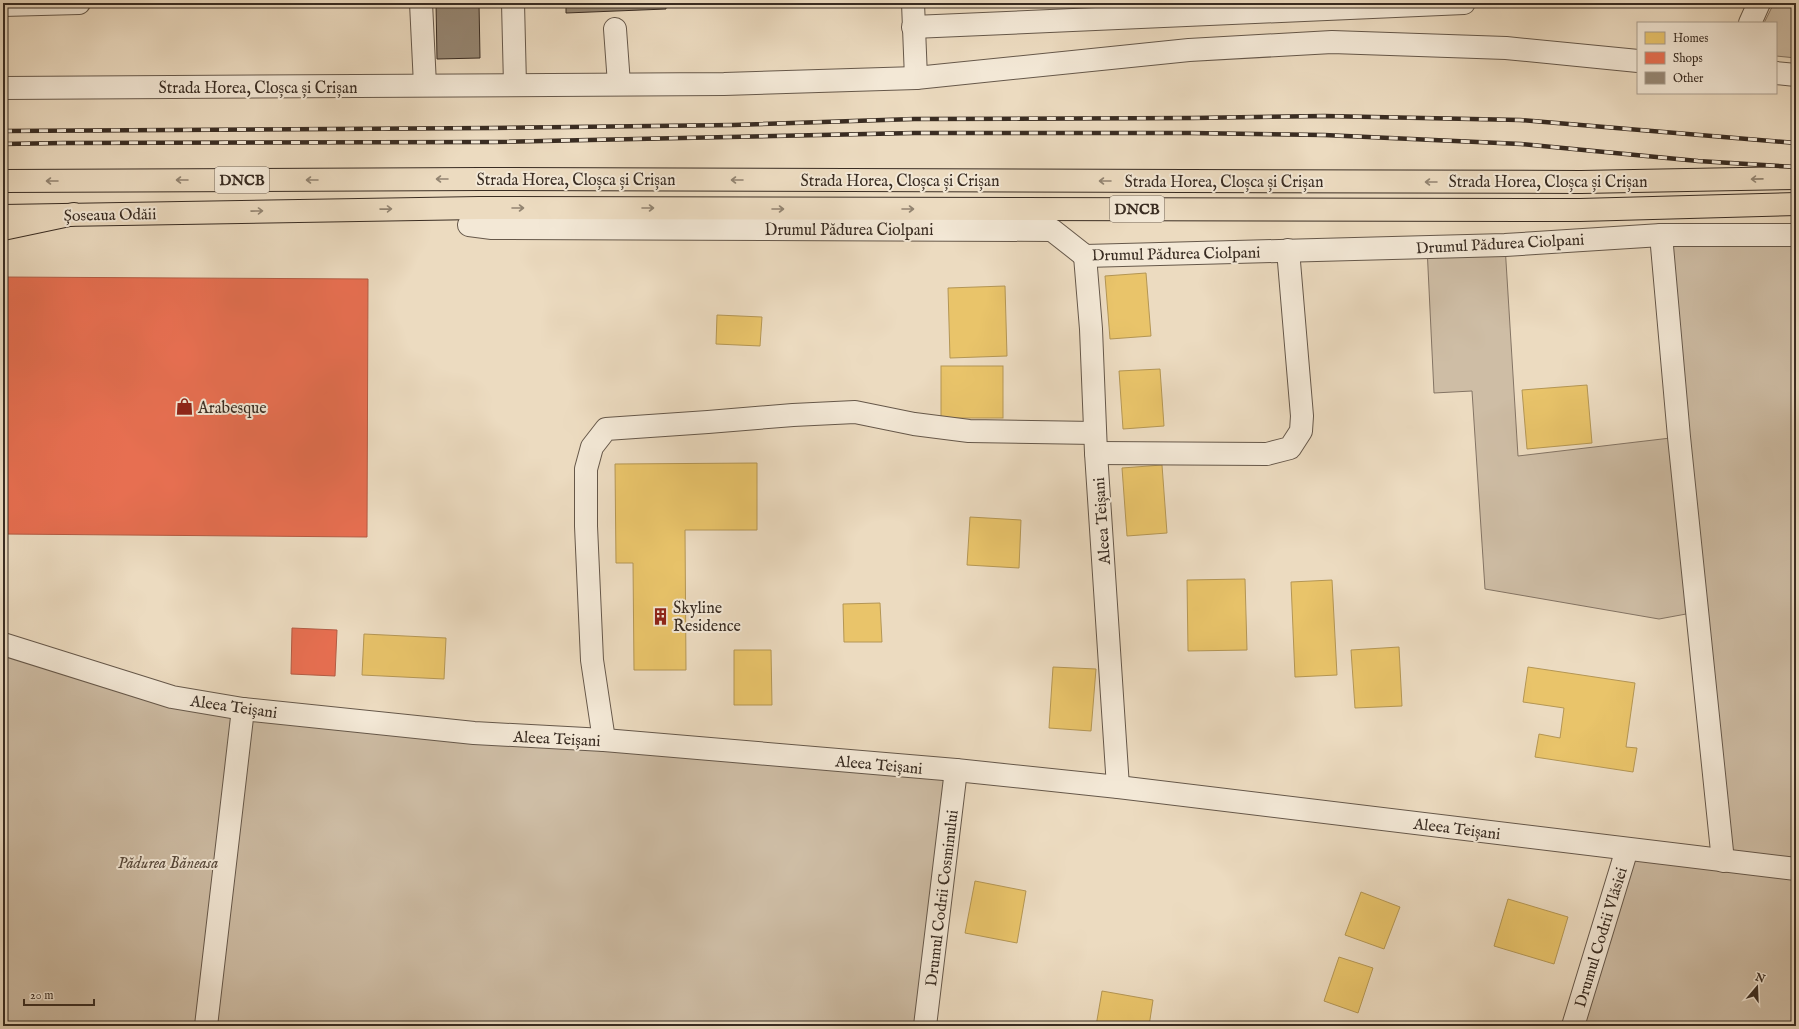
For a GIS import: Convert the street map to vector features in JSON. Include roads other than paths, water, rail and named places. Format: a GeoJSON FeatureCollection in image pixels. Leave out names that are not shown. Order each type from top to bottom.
{"type":"FeatureCollection","features":[{"type":"Feature","properties":{"kind":"main road","name":"Strada Horea, Cloșca și Crișan"},"geometry":{"type":"LineString","coordinates":[[3,181],[481,179],[1581,182],[1796,178]]}},
{"type":"Feature","properties":{"kind":"main road","name":"Strada Horea, Cloșca și Crișan"},"geometry":{"type":"LineString","coordinates":[[218,212],[474,217],[1580,210],[1796,204]]}},
{"type":"Feature","properties":{"kind":"main road","name":"Șoseaua Odăii"},"geometry":{"type":"LineString","coordinates":[[3,216],[218,212]]}},
{"type":"Feature","properties":{"kind":"main road"},"geometry":{"type":"LineString","coordinates":[[3,229],[74,214]]}},
{"type":"Feature","properties":{"kind":"street"},"geometry":{"type":"LineString","coordinates":[[3,6],[79,3]]}},
{"type":"Feature","properties":{"kind":"street"},"geometry":{"type":"LineString","coordinates":[[421,3],[425,86]]}},
{"type":"Feature","properties":{"kind":"street"},"geometry":{"type":"LineString","coordinates":[[513,3],[515,85]]}},
{"type":"Feature","properties":{"kind":"street"},"geometry":{"type":"LineString","coordinates":[[913,3],[916,78]]}},
{"type":"Feature","properties":{"kind":"street"},"geometry":{"type":"LineString","coordinates":[[913,27],[1464,3]]}},
{"type":"Feature","properties":{"kind":"street"},"geometry":{"type":"LineString","coordinates":[[1750,22],[1759,3]]}},
{"type":"Feature","properties":{"kind":"street"},"geometry":{"type":"LineString","coordinates":[[615,29],[619,84]]}},
{"type":"Feature","properties":{"kind":"street","name":"Strada Horea, Cloșca și Crișan"},"geometry":{"type":"LineString","coordinates":[[3,88],[724,84],[916,78],[1189,50],[1332,42],[1506,48],[1637,61]]}},
{"type":"Feature","properties":{"kind":"street"},"geometry":{"type":"LineString","coordinates":[[1777,73],[1796,75]]}},
{"type":"Feature","properties":{"kind":"street","name":"Drumul Pădurea Ciolpani"},"geometry":{"type":"LineString","coordinates":[[474,217],[492,228],[1052,230],[1085,256],[1505,245],[1660,235],[1796,235]]}},
{"type":"Feature","properties":{"kind":"street"},"geometry":{"type":"LineString","coordinates":[[1660,235],[1679,438],[1723,861]]}},
{"type":"Feature","properties":{"kind":"street"},"geometry":{"type":"LineString","coordinates":[[604,740],[592,660],[586,512],[586,469],[592,447],[606,429],[793,414],[855,412],[914,424],[969,431],[1096,443],[1267,454],[1290,448],[1301,431],[1302,416],[1288,250]]}},
{"type":"Feature","properties":{"kind":"street","name":"Aleea Teișani"},"geometry":{"type":"LineString","coordinates":[[1085,256],[1091,329],[1096,443],[1118,787]]}},
{"type":"Feature","properties":{"kind":"street","name":"Aleea Teișani"},"geometry":{"type":"LineString","coordinates":[[3,644],[172,696],[243,709],[474,733],[604,740],[956,770],[1118,787],[1796,869]]}},
{"type":"Feature","properties":{"kind":"street"},"geometry":{"type":"LineString","coordinates":[[206,1026],[243,709]]}},
{"type":"Feature","properties":{"kind":"street","name":"Drumul Codrii Cosminului"},"geometry":{"type":"LineString","coordinates":[[925,1026],[956,770]]}},
{"type":"Feature","properties":{"kind":"street","name":"Drumul Codrii Vlăsiei"},"geometry":{"type":"LineString","coordinates":[[1573,1026],[1627,849]]}},
{"type":"Feature","properties":{"kind":"railway"},"geometry":{"type":"LineString","coordinates":[[3,131],[491,128],[733,125],[914,119],[1324,116],[1520,120],[1796,143]]}},
{"type":"Feature","properties":{"kind":"railway"},"geometry":{"type":"LineString","coordinates":[[3,144],[493,142],[914,133],[1191,133],[1324,135],[1521,144],[1698,161],[1796,167]]}},
{"type":"Feature","properties":{"kind":"place","name":"Arabesque"},"geometry":{"type":"Point","coordinates":[185,407]}},
{"type":"Feature","properties":{"kind":"place","name":"Skyline Residence"},"geometry":{"type":"Point","coordinates":[660,616]}},
{"type":"Feature","properties":{"kind":"park label","name":"Pădurea Băneasa"},"geometry":{"type":"Point","coordinates":[168,862]}}]}
